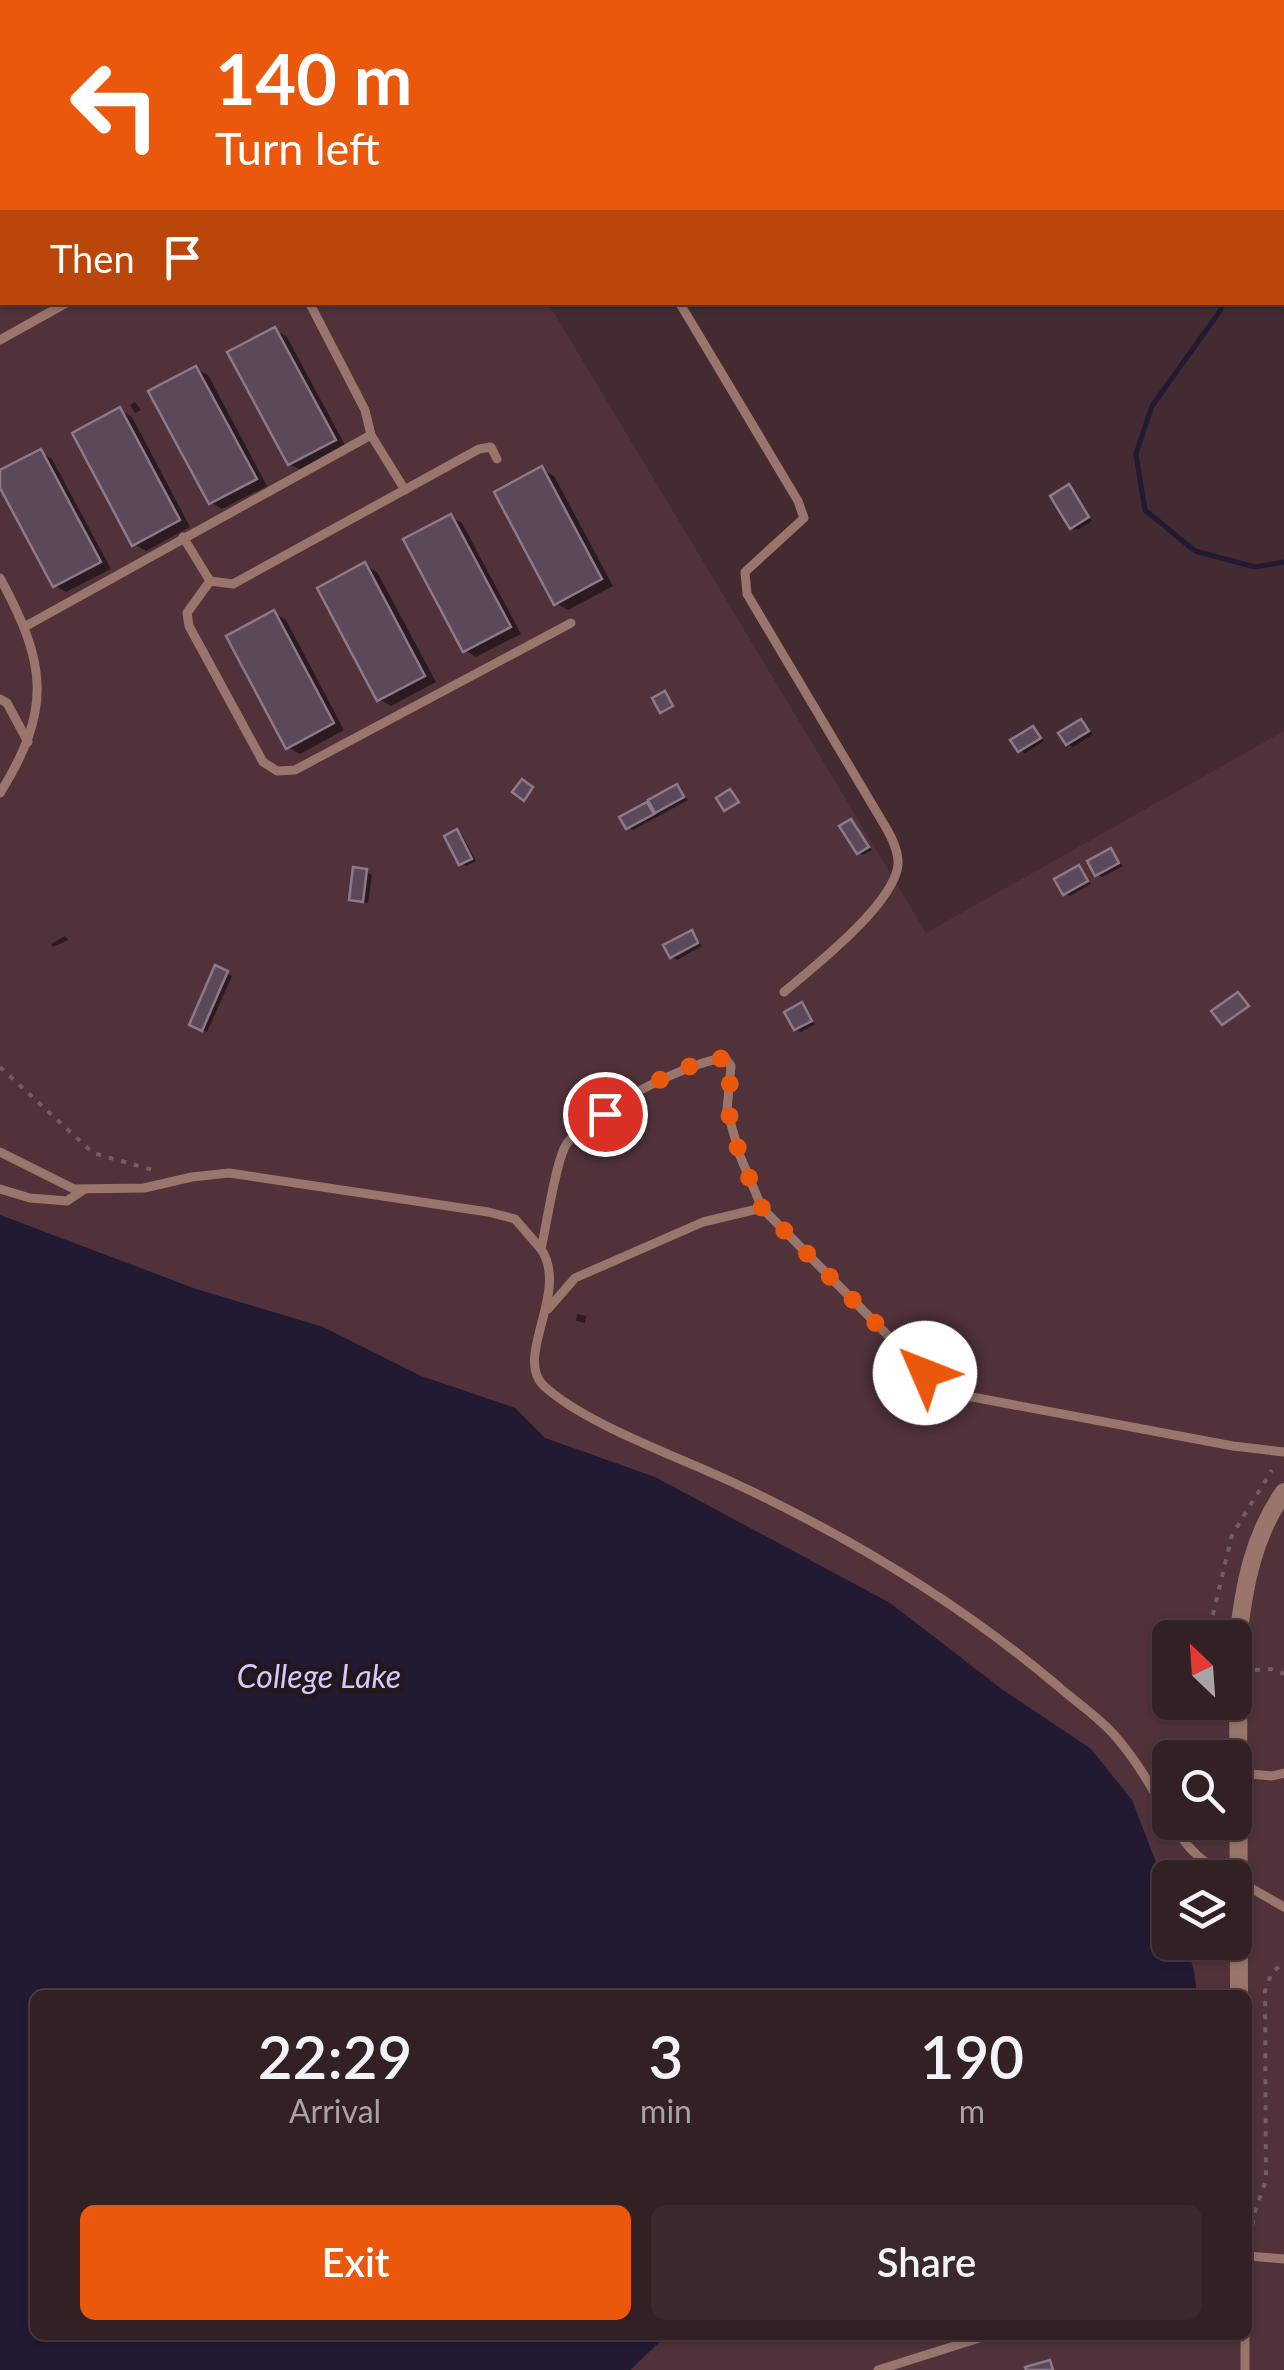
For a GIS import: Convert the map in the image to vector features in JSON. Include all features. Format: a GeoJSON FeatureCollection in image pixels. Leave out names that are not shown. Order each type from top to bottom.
{"type":"FeatureCollection","features":[{"type":"Feature","properties":{"kind":"street"},"geometry":{"type":"LineString","coordinates":[[1236,1740],[1238,1639],[1244,1590],[1256,1543],[1284,1492]]}},
{"type":"Feature","properties":{"kind":"street"},"geometry":{"type":"LineString","coordinates":[[1237,1960],[1238,1990]]}},
{"type":"Feature","properties":{"kind":"lane"},"geometry":{"type":"LineString","coordinates":[[0,340],[63,305]]}},
{"type":"Feature","properties":{"kind":"lane"},"geometry":{"type":"LineString","coordinates":[[311,305],[365,410],[371,435],[406,490]]}},
{"type":"Feature","properties":{"kind":"lane"},"geometry":{"type":"LineString","coordinates":[[681,305],[798,500],[804,518],[745,572],[747,594],[894,842],[899,862],[893,883],[880,902],[844,940],[784,992]]}},
{"type":"Feature","properties":{"kind":"lane"},"geometry":{"type":"LineString","coordinates":[[26,626],[371,435]]}},
{"type":"Feature","properties":{"kind":"lane"},"geometry":{"type":"LineString","coordinates":[[210,581],[234,584],[478,449],[491,448],[497,459]]}},
{"type":"Feature","properties":{"kind":"lane"},"geometry":{"type":"LineString","coordinates":[[183,538],[210,581]]}},
{"type":"Feature","properties":{"kind":"lane"},"geometry":{"type":"LineString","coordinates":[[0,578],[26,626],[39,701],[28,742],[0,793]]}},
{"type":"Feature","properties":{"kind":"lane"},"geometry":{"type":"LineString","coordinates":[[210,581],[186,612],[189,626],[263,762],[276,772],[295,770],[572,622]]}},
{"type":"Feature","properties":{"kind":"lane"},"geometry":{"type":"LineString","coordinates":[[0,699],[6,702],[28,742]]}},
{"type":"Feature","properties":{"kind":"lane"},"geometry":{"type":"LineString","coordinates":[[541,1250],[565,1146],[585,1126],[669,1074],[706,1060],[726,1058],[731,1066],[728,1110],[740,1156],[762,1208],[925,1373],[967,1396],[1284,1452]]}},
{"type":"Feature","properties":{"kind":"lane"},"geometry":{"type":"LineString","coordinates":[[0,1152],[74,1189],[144,1188],[228,1173],[516,1219],[546,1257],[550,1282],[547,1310],[532,1361],[541,1384],[574,1409],[768,1499],[954,1605],[1032,1664],[1116,1736],[1152,1792]]}},
{"type":"Feature","properties":{"kind":"lane"},"geometry":{"type":"LineString","coordinates":[[0,1189],[30,1198],[67,1201],[86,1188]]}},
{"type":"Feature","properties":{"kind":"lane"},"geometry":{"type":"LineString","coordinates":[[547,1310],[574,1278],[703,1222],[762,1208]]}},
{"type":"Feature","properties":{"kind":"lane"},"geometry":{"type":"LineString","coordinates":[[1252,1774],[1284,1773]]}},
{"type":"Feature","properties":{"kind":"lane"},"geometry":{"type":"LineString","coordinates":[[1182,1840],[1199,1860]]}},
{"type":"Feature","properties":{"kind":"lane"},"geometry":{"type":"LineString","coordinates":[[1252,1889],[1284,1906]]}},
{"type":"Feature","properties":{"kind":"lane"},"geometry":{"type":"LineString","coordinates":[[1252,2256],[1284,2259]]}},
{"type":"Feature","properties":{"kind":"lane"},"geometry":{"type":"LineString","coordinates":[[878,2370],[973,2340]]}},
{"type":"Feature","properties":{"kind":"lane"},"geometry":{"type":"LineString","coordinates":[[1245,2340],[1246,2370]]}},
{"type":"Feature","properties":{"kind":"path"},"geometry":{"type":"LineString","coordinates":[[0,1066],[93,1153],[154,1170]]}},
{"type":"Feature","properties":{"kind":"path"},"geometry":{"type":"LineString","coordinates":[[1210,1620],[1232,1535],[1272,1470]]}},
{"type":"Feature","properties":{"kind":"path"},"geometry":{"type":"LineString","coordinates":[[1252,1670],[1271,1669],[1284,1674]]}},
{"type":"Feature","properties":{"kind":"path"},"geometry":{"type":"LineString","coordinates":[[1252,2238],[1252,2217],[1266,2180],[1265,1991],[1272,1972],[1284,1963]]}},
{"type":"Feature","properties":{"kind":"shaded area"},"geometry":{"type":"Polygon","coordinates":[[[0,305],[549,305],[926,933],[1284,731],[1284,2370],[630,2370],[662,2340],[1252,2340],[1252,1990],[1196,1990],[1190,1960],[1252,1960],[1252,1860],[1155,1860],[1132,1800],[1091,1749],[1003,1690],[890,1603],[655,1477],[545,1438],[515,1408],[421,1376],[323,1327],[196,1289],[0,1215],[0,305]]]}},
{"type":"Feature","properties":{"kind":"water","name":"College Lake"},"geometry":{"type":"Polygon","coordinates":[[[0,1215],[196,1289],[323,1327],[421,1376],[515,1408],[545,1438],[655,1477],[890,1603],[1003,1690],[1091,1749],[1132,1800],[1155,1860],[1152,1860],[1152,1960],[1190,1960],[1196,1990],[30,1990],[30,2340],[662,2340],[630,2370],[0,2370],[0,1215]]]}},
{"type":"Feature","properties":{"kind":"building"},"geometry":{"type":"Polygon","coordinates":[[[275,327],[336,440],[288,465],[227,352],[275,327]]]}},
{"type":"Feature","properties":{"kind":"building"},"geometry":{"type":"Polygon","coordinates":[[[196,366],[257,479],[209,504],[148,391],[196,366]]]}},
{"type":"Feature","properties":{"kind":"building"},"geometry":{"type":"Polygon","coordinates":[[[120,407],[180,520],[132,546],[72,433],[120,407]]]}},
{"type":"Feature","properties":{"kind":"building"},"geometry":{"type":"Polygon","coordinates":[[[41,449],[101,562],[53,587],[0,488],[0,470],[41,449]]]}},
{"type":"Feature","properties":{"kind":"building"},"geometry":{"type":"Polygon","coordinates":[[[542,466],[602,579],[554,605],[494,492],[542,466]]]}},
{"type":"Feature","properties":{"kind":"building"},"geometry":{"type":"Polygon","coordinates":[[[1069,484],[1089,517],[1070,529],[1050,496],[1069,484]]]}},
{"type":"Feature","properties":{"kind":"building"},"geometry":{"type":"Polygon","coordinates":[[[451,514],[511,627],[463,652],[403,539],[451,514]]]}},
{"type":"Feature","properties":{"kind":"building"},"geometry":{"type":"Polygon","coordinates":[[[365,562],[425,676],[377,701],[317,588],[365,562]]]}},
{"type":"Feature","properties":{"kind":"building"},"geometry":{"type":"Polygon","coordinates":[[[274,610],[334,723],[286,749],[226,636],[274,610]]]}},
{"type":"Feature","properties":{"kind":"building"},"geometry":{"type":"Polygon","coordinates":[[[665,691],[673,706],[660,713],[652,698],[665,691]]]}},
{"type":"Feature","properties":{"kind":"building"},"geometry":{"type":"Polygon","coordinates":[[[1081,719],[1089,731],[1066,745],[1058,733],[1081,719]]]}},
{"type":"Feature","properties":{"kind":"building"},"geometry":{"type":"Polygon","coordinates":[[[1033,726],[1041,738],[1018,752],[1010,740],[1033,726]]]}},
{"type":"Feature","properties":{"kind":"building"},"geometry":{"type":"Polygon","coordinates":[[[522,779],[533,787],[524,801],[512,792],[522,779]]]}},
{"type":"Feature","properties":{"kind":"building"},"geometry":{"type":"Polygon","coordinates":[[[677,784],[684,797],[655,813],[648,800],[677,784]]]}},
{"type":"Feature","properties":{"kind":"building"},"geometry":{"type":"Polygon","coordinates":[[[730,789],[739,802],[724,811],[716,798],[730,789]]]}},
{"type":"Feature","properties":{"kind":"building"},"geometry":{"type":"Polygon","coordinates":[[[647,802],[654,814],[626,829],[619,817],[647,802]]]}},
{"type":"Feature","properties":{"kind":"building"},"geometry":{"type":"Polygon","coordinates":[[[851,819],[869,847],[857,854],[839,826],[851,819]]]}},
{"type":"Feature","properties":{"kind":"building"},"geometry":{"type":"Polygon","coordinates":[[[457,829],[472,859],[459,865],[444,836],[457,829]]]}},
{"type":"Feature","properties":{"kind":"building"},"geometry":{"type":"Polygon","coordinates":[[[1111,848],[1119,863],[1095,876],[1087,861],[1111,848]]]}},
{"type":"Feature","properties":{"kind":"building"},"geometry":{"type":"Polygon","coordinates":[[[1079,865],[1088,881],[1063,895],[1054,879],[1079,865]]]}},
{"type":"Feature","properties":{"kind":"building"},"geometry":{"type":"Polygon","coordinates":[[[353,867],[367,869],[363,902],[349,900],[353,867]]]}},
{"type":"Feature","properties":{"kind":"building"},"geometry":{"type":"Polygon","coordinates":[[[692,930],[698,943],[670,958],[663,945],[692,930]]]}},
{"type":"Feature","properties":{"kind":"building"},"geometry":{"type":"Polygon","coordinates":[[[215,965],[228,971],[202,1031],[189,1025],[215,965]]]}},
{"type":"Feature","properties":{"kind":"building"},"geometry":{"type":"Polygon","coordinates":[[[1238,992],[1249,1006],[1222,1025],[1211,1011],[1238,992]]]}},
{"type":"Feature","properties":{"kind":"building"},"geometry":{"type":"Polygon","coordinates":[[[802,1002],[812,1021],[794,1030],[784,1012],[802,1002]]]}},
{"type":"Feature","properties":{"kind":"building"},"geometry":{"type":"Polygon","coordinates":[[[1050,2360],[1053,2370],[1026,2370],[1025,2367],[1050,2360]]]}},
{"type":"Feature","properties":{"kind":"waterway"},"geometry":{"type":"LineString","coordinates":[[1222,305],[1152,406],[1136,454],[1145,510],[1195,551],[1255,567],[1284,562]]}},
{"type":"Feature","properties":{"kind":"route"},"geometry":{"type":"LineString","coordinates":[[605,1114],[669,1074],[706,1060],[726,1058],[731,1066],[728,1110],[740,1156],[762,1208],[925,1373]]}}]}
